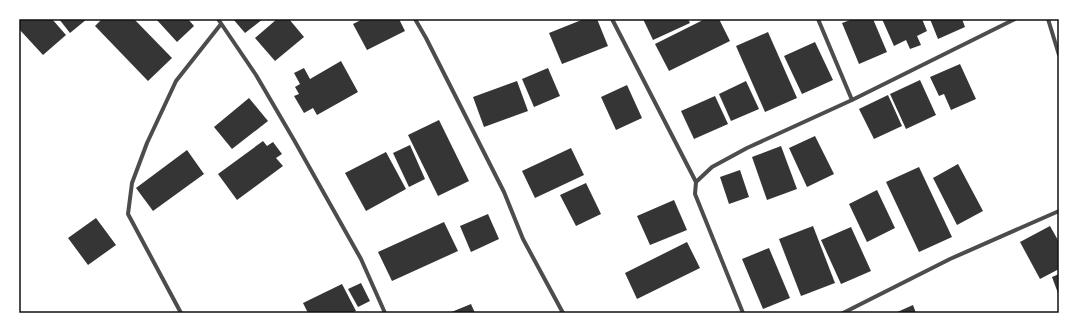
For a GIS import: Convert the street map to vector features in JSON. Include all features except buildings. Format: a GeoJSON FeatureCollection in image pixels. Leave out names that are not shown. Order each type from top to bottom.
{"type":"FeatureCollection","features":[{"type":"Feature","properties":{"kind":"street"},"geometry":{"type":"LineString","coordinates":[[218,19],[256,75],[290,134],[361,259],[386,313]]}},
{"type":"Feature","properties":{"kind":"street"},"geometry":{"type":"LineString","coordinates":[[415,19],[504,192],[523,240],[563,313]]}},
{"type":"Feature","properties":{"kind":"street"},"geometry":{"type":"LineString","coordinates":[[612,19],[696,182],[695,194],[743,313]]}},
{"type":"Feature","properties":{"kind":"street"},"geometry":{"type":"LineString","coordinates":[[818,19],[852,100]]}},
{"type":"Feature","properties":{"kind":"street"},"geometry":{"type":"LineString","coordinates":[[696,182],[712,167],[748,148],[852,100],[1015,19]]}},
{"type":"Feature","properties":{"kind":"street"},"geometry":{"type":"LineString","coordinates":[[1048,19],[1059,55]]}},
{"type":"Feature","properties":{"kind":"street"},"geometry":{"type":"LineString","coordinates":[[181,313],[128,214],[132,183],[146,143],[176,81],[221,24]]}},
{"type":"Feature","properties":{"kind":"street"},"geometry":{"type":"LineString","coordinates":[[843,313],[950,259],[1059,211]]}}]}
